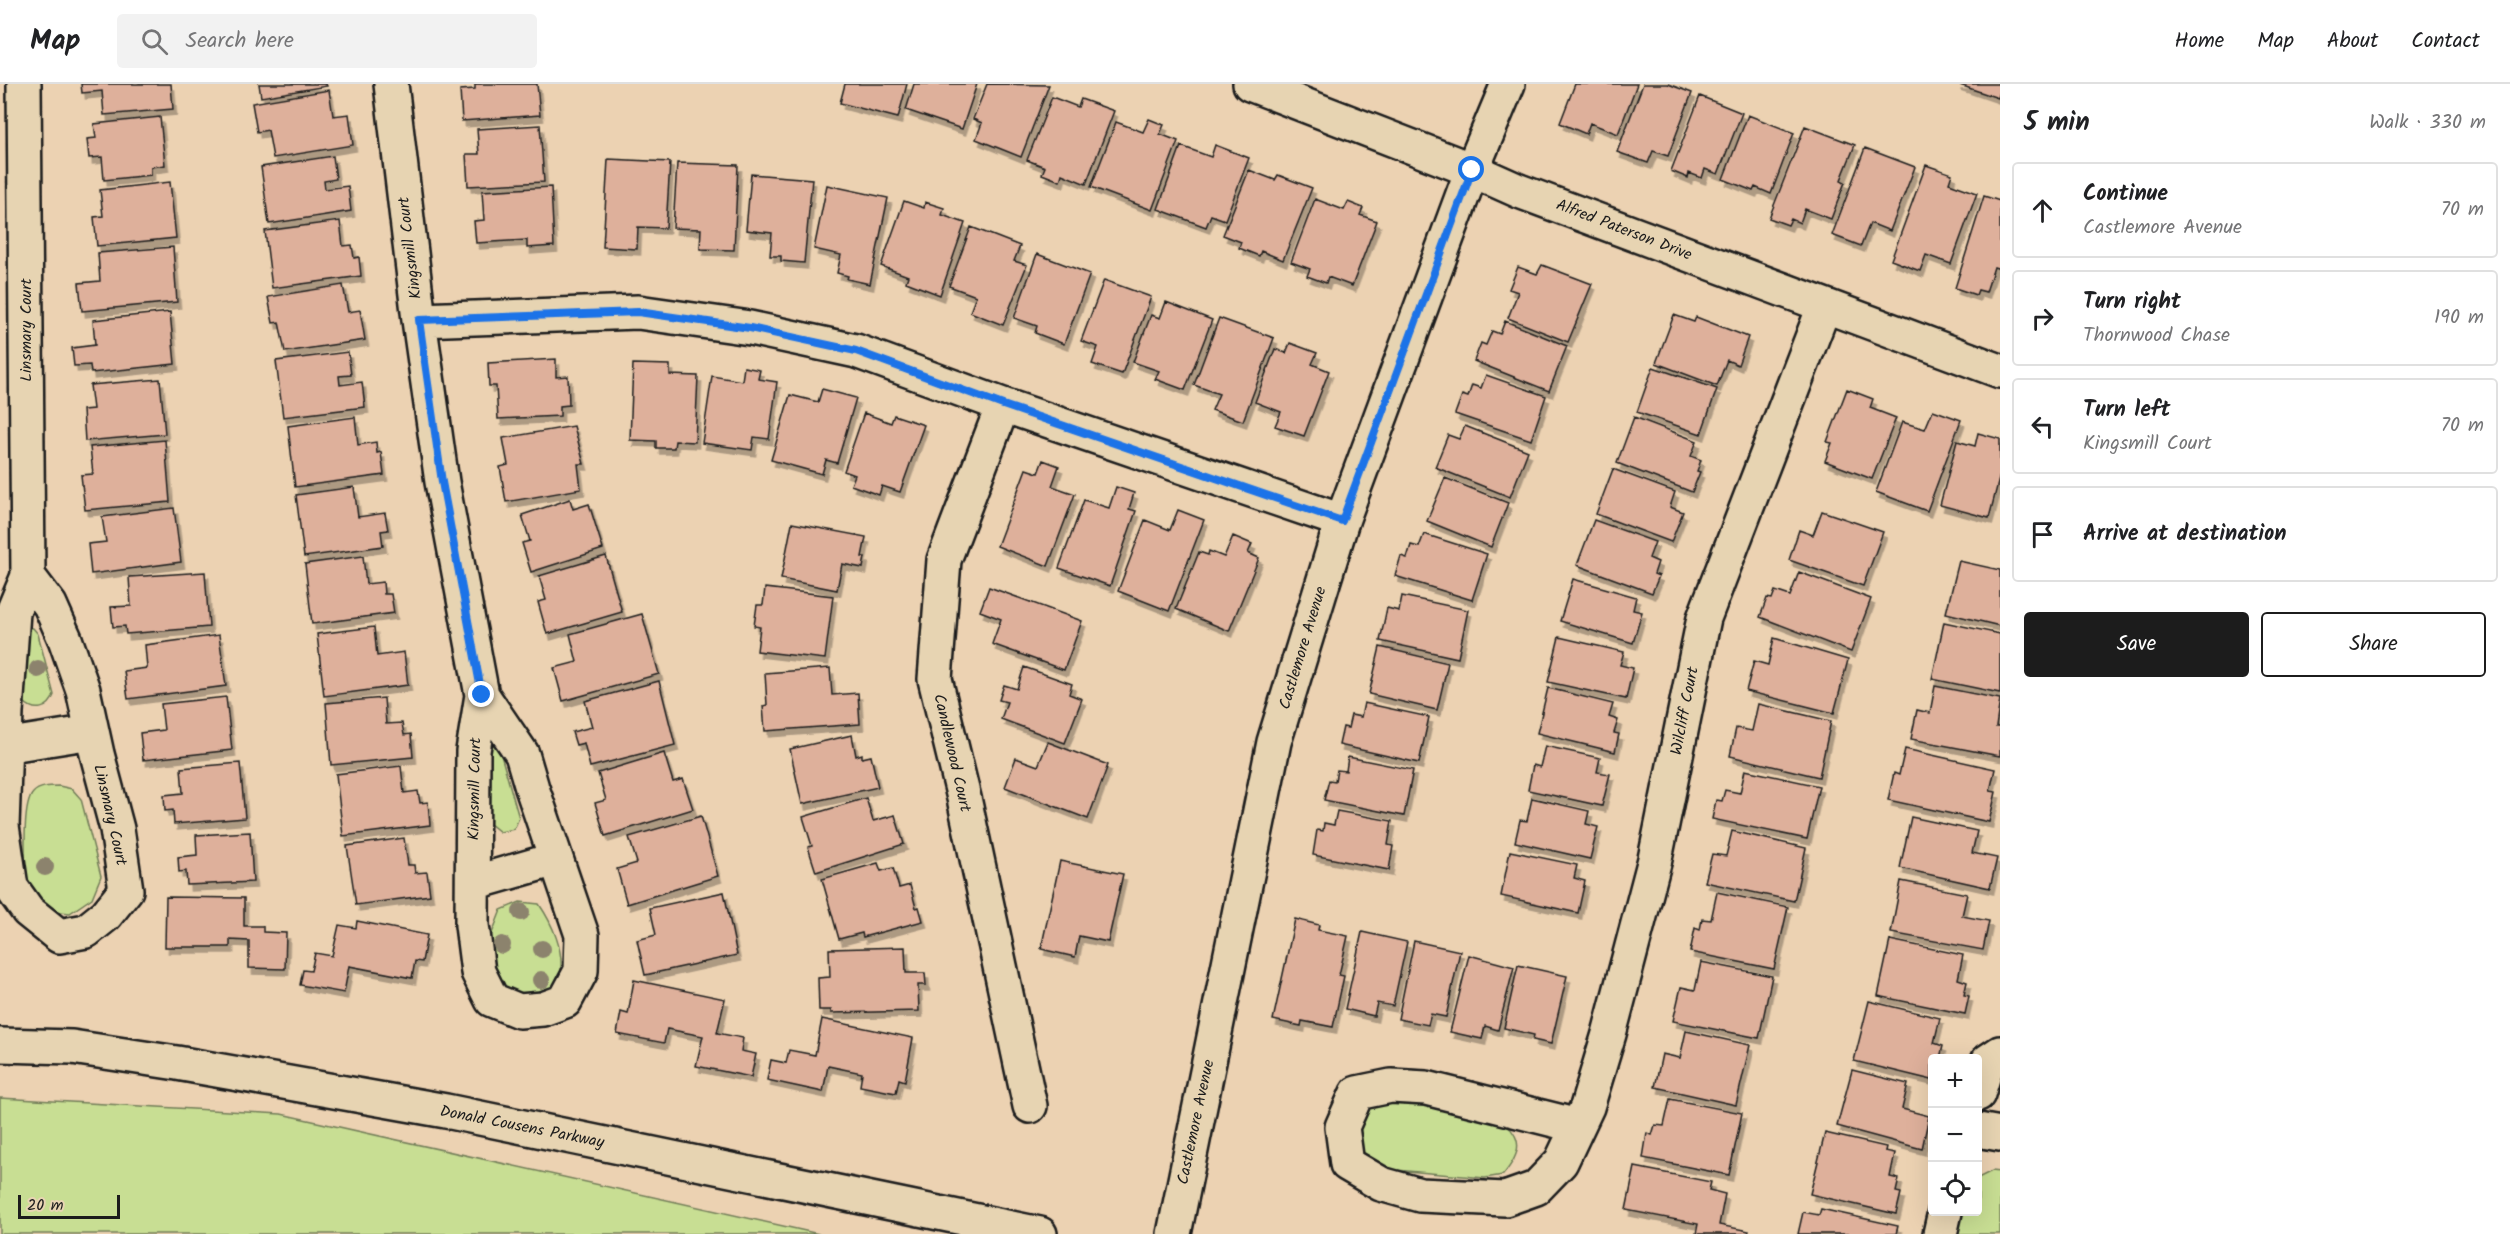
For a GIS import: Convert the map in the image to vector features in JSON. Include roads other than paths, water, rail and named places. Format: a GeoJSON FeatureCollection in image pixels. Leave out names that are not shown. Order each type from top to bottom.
{"type":"FeatureCollection","features":[{"type":"Feature","properties":{"kind":"street","name":"Linsmary Court"},"geometry":{"type":"LineString","coordinates":[[24,84],[28,576],[13,612],[4,746],[2,826],[11,887],[28,911],[59,936],[86,931],[106,915],[126,890],[117,829],[83,690],[50,605],[28,576]]}},
{"type":"Feature","properties":{"kind":"street","name":"Kingsmill Court"},"geometry":{"type":"LineString","coordinates":[[392,84],[419,320],[442,482],[482,695],[473,751],[472,925],[478,972],[492,1000],[519,1011],[543,1009],[565,1000],[581,971],[582,934],[522,754],[482,695]]}},
{"type":"Feature","properties":{"kind":"street","name":"Alfred Paterson Drive"},"geometry":{"type":"LineString","coordinates":[[1250,84],[1472,170],[1519,191],[2000,371]]}},
{"type":"Feature","properties":{"kind":"street","name":"Castlemore Avenue"},"geometry":{"type":"LineString","coordinates":[[1174,1234],[1274,742],[1342,521],[1472,170],[1508,84]]}},
{"type":"Feature","properties":{"kind":"street","name":"Wilcliff Court"},"geometry":{"type":"LineString","coordinates":[[1578,1126],[1426,1088],[1391,1086],[1357,1093],[1342,1127],[1347,1164],[1381,1184],[1420,1195],[1505,1199],[1536,1188],[1561,1162],[1587,1107],[1609,1034],[1655,860],[1704,618],[1824,306]]}},
{"type":"Feature","properties":{"kind":"street"},"geometry":{"type":"LineString","coordinates":[[419,320],[638,312],[716,323],[856,351],[1003,405],[1342,521]]}},
{"type":"Feature","properties":{"kind":"street","name":"Candlewood Court"},"geometry":{"type":"LineString","coordinates":[[1003,405],[944,560],[935,680],[1030,1106]]}},
{"type":"Feature","properties":{"kind":"street"},"geometry":{"type":"LineString","coordinates":[[4,746],[92,732]]}},
{"type":"Feature","properties":{"kind":"street"},"geometry":{"type":"LineString","coordinates":[[473,883],[556,859]]}},
{"type":"Feature","properties":{"kind":"street","name":"Donald Cousens Parkway"},"geometry":{"type":"LineString","coordinates":[[0,1045],[72,1047],[177,1063],[446,1111],[1040,1234]]}},
{"type":"Feature","properties":{"kind":"street"},"geometry":{"type":"LineString","coordinates":[[1982,1079],[1988,1061],[2000,1053]]}},
{"type":"Feature","properties":{"kind":"street"},"geometry":{"type":"LineString","coordinates":[[1982,1131],[2000,1134]]}},
{"type":"Feature","properties":{"kind":"street"},"geometry":{"type":"LineString","coordinates":[[1940,1234],[1944,1216]]}}]}
